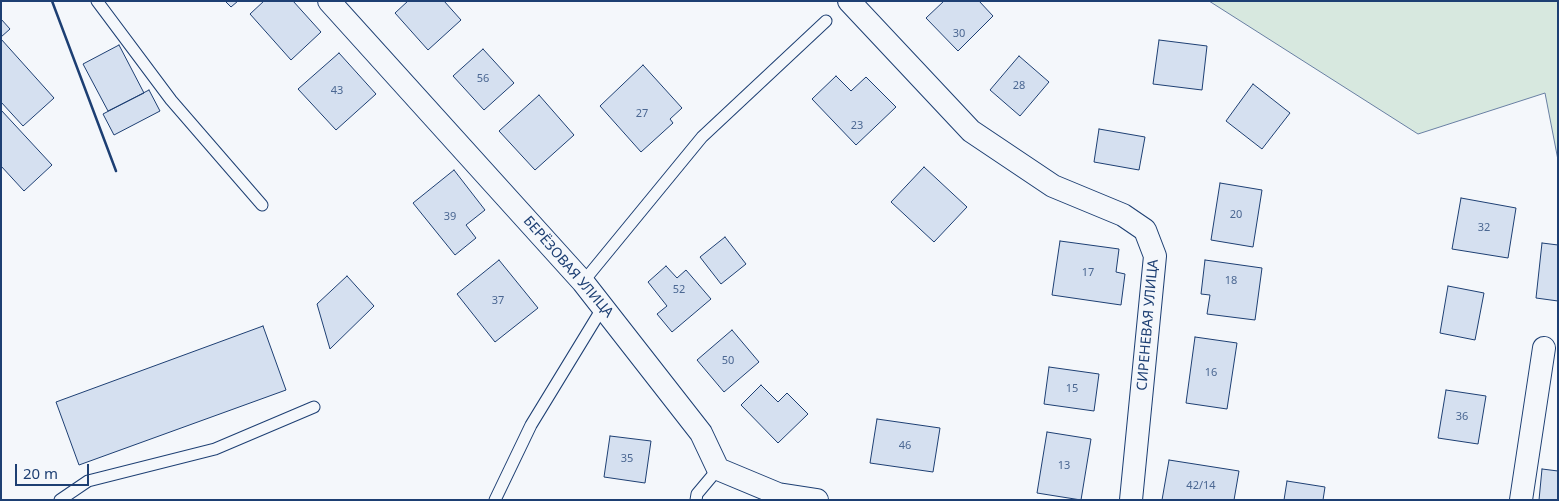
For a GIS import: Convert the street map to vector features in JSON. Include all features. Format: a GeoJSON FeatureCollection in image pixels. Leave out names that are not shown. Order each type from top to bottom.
{"type":"FeatureCollection","features":[{"type":"Feature","properties":{"kind":"street","name":"БЕРЁЗОВАЯ УЛИЦА"},"geometry":{"type":"LineString","coordinates":[[329,1],[583,282],[701,434],[718,469]]}},
{"type":"Feature","properties":{"kind":"street","name":"СИРЕНЕВАЯ УЛИЦА"},"geometry":{"type":"LineString","coordinates":[[852,2],[971,131],[1053,186],[1123,215],[1145,230],[1155,256],[1131,500]]}},
{"type":"Feature","properties":{"kind":"street"},"geometry":{"type":"LineString","coordinates":[[1521,500],[1544,348]]}},
{"type":"Feature","properties":{"kind":"street"},"geometry":{"type":"LineString","coordinates":[[718,469],[778,494],[817,500]]}},
{"type":"Feature","properties":{"kind":"lane"},"geometry":{"type":"LineString","coordinates":[[97,1],[171,100],[262,205]]}},
{"type":"Feature","properties":{"kind":"lane"},"geometry":{"type":"LineString","coordinates":[[583,282],[702,137],[826,21]]}},
{"type":"Feature","properties":{"kind":"lane"},"geometry":{"type":"LineString","coordinates":[[495,500],[532,425],[603,307]]}},
{"type":"Feature","properties":{"kind":"lane"},"geometry":{"type":"LineString","coordinates":[[60,500],[88,481],[215,449],[314,407]]}},
{"type":"Feature","properties":{"kind":"lane"},"geometry":{"type":"LineString","coordinates":[[696,500],[697,494],[718,469]]}},
{"type":"Feature","properties":{"kind":"shaded area"},"geometry":{"type":"Polygon","coordinates":[[[1209,1],[1558,1],[1558,160],[1545,93],[1418,134],[1209,1]]]}},
{"type":"Feature","properties":{"kind":"building"},"geometry":{"type":"Polygon","coordinates":[[[225,1],[238,1],[231,7],[225,1]]]}},
{"type":"Feature","properties":{"kind":"building"},"geometry":{"type":"Polygon","coordinates":[[[264,1],[293,1],[321,32],[291,60],[250,14],[264,1]]]}},
{"type":"Feature","properties":{"kind":"building"},"geometry":{"type":"Polygon","coordinates":[[[408,1],[444,1],[461,20],[428,50],[395,13],[408,1]]]}},
{"type":"Feature","properties":{"kind":"building"},"geometry":{"type":"Polygon","coordinates":[[[944,1],[979,1],[993,16],[958,51],[926,18],[944,1]]]}},
{"type":"Feature","properties":{"kind":"building"},"geometry":{"type":"Polygon","coordinates":[[[1,19],[10,29],[1,37],[1,19]]]}},
{"type":"Feature","properties":{"kind":"building"},"geometry":{"type":"Polygon","coordinates":[[[1,39],[54,98],[23,126],[1,102],[1,39]]]}},
{"type":"Feature","properties":{"kind":"building"},"geometry":{"type":"Polygon","coordinates":[[[1159,40],[1207,46],[1202,90],[1153,84],[1159,40]]]}},
{"type":"Feature","properties":{"kind":"building"},"geometry":{"type":"Polygon","coordinates":[[[119,45],[144,93],[108,111],[83,64],[119,45]]]}},
{"type":"Feature","properties":{"kind":"building"},"geometry":{"type":"Polygon","coordinates":[[[483,49],[514,83],[484,110],[453,76],[483,49]]]}},
{"type":"Feature","properties":{"kind":"building"},"geometry":{"type":"Polygon","coordinates":[[[339,53],[376,94],[336,130],[298,89],[339,53]]]}},
{"type":"Feature","properties":{"kind":"building"},"geometry":{"type":"Polygon","coordinates":[[[1019,56],[1049,82],[1020,116],[990,90],[1019,56]]]}},
{"type":"Feature","properties":{"kind":"building"},"geometry":{"type":"Polygon","coordinates":[[[643,65],[682,108],[670,119],[673,123],[641,152],[600,106],[643,65]]]}},
{"type":"Feature","properties":{"kind":"building"},"geometry":{"type":"Polygon","coordinates":[[[836,76],[851,91],[866,77],[896,107],[856,145],[812,99],[836,76]]]}},
{"type":"Feature","properties":{"kind":"building"},"geometry":{"type":"Polygon","coordinates":[[[1253,84],[1290,113],[1262,149],[1226,121],[1253,84]]]}},
{"type":"Feature","properties":{"kind":"building"},"geometry":{"type":"Polygon","coordinates":[[[149,90],[160,111],[114,135],[103,114],[149,90]]]}},
{"type":"Feature","properties":{"kind":"building"},"geometry":{"type":"Polygon","coordinates":[[[539,95],[574,135],[535,170],[499,131],[539,95]]]}},
{"type":"Feature","properties":{"kind":"building"},"geometry":{"type":"Polygon","coordinates":[[[1,110],[52,165],[24,191],[1,166],[1,110]]]}},
{"type":"Feature","properties":{"kind":"building"},"geometry":{"type":"Polygon","coordinates":[[[1099,129],[1145,137],[1139,170],[1094,162],[1099,129]]]}},
{"type":"Feature","properties":{"kind":"building"},"geometry":{"type":"Polygon","coordinates":[[[924,167],[967,207],[934,242],[891,202],[924,167]]]}},
{"type":"Feature","properties":{"kind":"building"},"geometry":{"type":"Polygon","coordinates":[[[454,170],[485,210],[466,225],[476,238],[455,255],[413,203],[454,170]]]}},
{"type":"Feature","properties":{"kind":"building"},"geometry":{"type":"Polygon","coordinates":[[[1220,183],[1262,190],[1253,247],[1211,240],[1220,183]]]}},
{"type":"Feature","properties":{"kind":"building"},"geometry":{"type":"Polygon","coordinates":[[[1461,198],[1516,208],[1508,258],[1452,249],[1461,198]]]}},
{"type":"Feature","properties":{"kind":"building"},"geometry":{"type":"Polygon","coordinates":[[[725,237],[746,264],[721,284],[700,257],[725,237]]]}},
{"type":"Feature","properties":{"kind":"building"},"geometry":{"type":"Polygon","coordinates":[[[1060,241],[1119,249],[1116,272],[1125,274],[1121,305],[1052,295],[1060,241]]]}},
{"type":"Feature","properties":{"kind":"building"},"geometry":{"type":"Polygon","coordinates":[[[1542,243],[1558,245],[1558,301],[1536,298],[1542,243]]]}},
{"type":"Feature","properties":{"kind":"building"},"geometry":{"type":"Polygon","coordinates":[[[499,260],[538,308],[495,342],[457,294],[499,260]]]}},
{"type":"Feature","properties":{"kind":"building"},"geometry":{"type":"Polygon","coordinates":[[[1205,260],[1262,268],[1255,320],[1207,314],[1210,295],[1201,294],[1205,260]]]}},
{"type":"Feature","properties":{"kind":"building"},"geometry":{"type":"Polygon","coordinates":[[[666,266],[677,278],[686,270],[711,299],[672,332],[657,314],[667,306],[648,282],[666,266]]]}},
{"type":"Feature","properties":{"kind":"building"},"geometry":{"type":"Polygon","coordinates":[[[347,276],[374,306],[330,349],[317,304],[347,276]]]}},
{"type":"Feature","properties":{"kind":"building"},"geometry":{"type":"Polygon","coordinates":[[[1448,286],[1484,293],[1475,340],[1440,333],[1448,286]]]}},
{"type":"Feature","properties":{"kind":"building"},"geometry":{"type":"Polygon","coordinates":[[[263,326],[286,390],[79,465],[56,402],[263,326]]]}},
{"type":"Feature","properties":{"kind":"building"},"geometry":{"type":"Polygon","coordinates":[[[732,330],[759,362],[724,392],[697,360],[732,330]]]}},
{"type":"Feature","properties":{"kind":"building"},"geometry":{"type":"Polygon","coordinates":[[[1195,337],[1237,343],[1227,409],[1186,403],[1195,337]]]}},
{"type":"Feature","properties":{"kind":"building"},"geometry":{"type":"Polygon","coordinates":[[[1049,367],[1099,374],[1094,411],[1044,404],[1049,367]]]}},
{"type":"Feature","properties":{"kind":"building"},"geometry":{"type":"Polygon","coordinates":[[[761,385],[778,402],[787,393],[808,414],[778,443],[741,405],[761,385]]]}},
{"type":"Feature","properties":{"kind":"building"},"geometry":{"type":"Polygon","coordinates":[[[1446,390],[1486,396],[1478,444],[1438,438],[1446,390]]]}},
{"type":"Feature","properties":{"kind":"building"},"geometry":{"type":"Polygon","coordinates":[[[877,419],[940,428],[933,472],[870,463],[877,419]]]}},
{"type":"Feature","properties":{"kind":"building"},"geometry":{"type":"Polygon","coordinates":[[[1047,432],[1091,439],[1081,500],[1037,493],[1047,432]]]}},
{"type":"Feature","properties":{"kind":"building"},"geometry":{"type":"Polygon","coordinates":[[[610,436],[651,441],[645,483],[604,477],[610,436]]]}},
{"type":"Feature","properties":{"kind":"building"},"geometry":{"type":"Polygon","coordinates":[[[1169,460],[1239,471],[1234,500],[1162,500],[1169,460]]]}},
{"type":"Feature","properties":{"kind":"building"},"geometry":{"type":"Polygon","coordinates":[[[1542,469],[1558,471],[1558,500],[1539,500],[1542,469]]]}},
{"type":"Feature","properties":{"kind":"building"},"geometry":{"type":"Polygon","coordinates":[[[1287,481],[1325,487],[1323,500],[1284,500],[1287,481]]]}},
{"type":"Feature","properties":{"kind":"wall"},"geometry":{"type":"LineString","coordinates":[[52,1],[116,171]]}}]}
